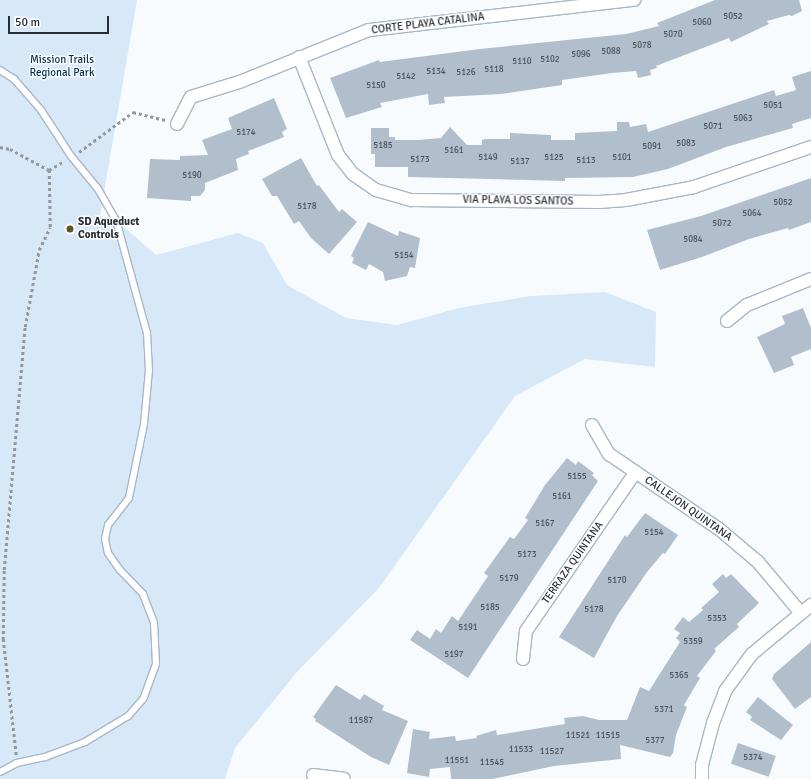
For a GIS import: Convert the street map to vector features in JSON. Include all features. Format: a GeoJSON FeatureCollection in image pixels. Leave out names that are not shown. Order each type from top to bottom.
{"type":"FeatureCollection","features":[{"type":"Feature","properties":{"kind":"street","name":"CORTE PLAYA CATALINA"},"geometry":{"type":"LineString","coordinates":[[177,124],[191,97],[242,81],[369,30],[634,0]]}},
{"type":"Feature","properties":{"kind":"street","name":"VIA PLAYA LOS SANTOS"},"geometry":{"type":"LineString","coordinates":[[299,57],[338,155],[353,174],[376,190],[412,200],[599,202],[626,200],[694,187],[811,147]]}},
{"type":"Feature","properties":{"kind":"street"},"geometry":{"type":"LineString","coordinates":[[727,321],[748,305],[811,279]]}},
{"type":"Feature","properties":{"kind":"street","name":"CALLEJON QUINTANA"},"geometry":{"type":"LineString","coordinates":[[592,425],[609,454],[719,529],[758,562],[800,612]]}},
{"type":"Feature","properties":{"kind":"street","name":"TERRAZA QUINTANA"},"geometry":{"type":"LineString","coordinates":[[523,659],[526,631],[635,473]]}},
{"type":"Feature","properties":{"kind":"street"},"geometry":{"type":"LineString","coordinates":[[702,779],[702,765],[713,723],[725,691],[752,654],[800,612],[811,605]]}},
{"type":"Feature","properties":{"kind":"street"},"geometry":{"type":"LineString","coordinates":[[313,775],[344,779]]}},
{"type":"Feature","properties":{"kind":"lane"},"geometry":{"type":"LineString","coordinates":[[0,70],[14,79],[41,110],[71,156],[98,188],[116,220],[147,333],[149,370],[144,424],[129,498],[108,525],[104,539],[108,553],[120,570],[143,594],[146,601],[154,623],[156,664],[142,699],[128,716],[85,742],[45,757],[17,763],[0,772]]}},
{"type":"Feature","properties":{"kind":"path"},"geometry":{"type":"LineString","coordinates":[[49,170],[93,143],[133,112],[177,124]]}},
{"type":"Feature","properties":{"kind":"path"},"geometry":{"type":"LineString","coordinates":[[0,147],[10,149],[49,170]]}},
{"type":"Feature","properties":{"kind":"path"},"geometry":{"type":"LineString","coordinates":[[17,763],[3,640],[4,570],[25,327],[39,250],[50,227],[49,170]]}},
{"type":"Feature","properties":{"kind":"green space","name":"Mission Trails Regional Park"},"geometry":{"type":"Polygon","coordinates":[[[0,0],[137,0],[100,216],[116,220],[156,255],[238,233],[263,243],[287,285],[346,318],[397,325],[459,308],[531,296],[605,292],[656,312],[655,367],[585,359],[515,396],[379,588],[297,672],[235,748],[225,779],[0,779],[0,0]]]}},
{"type":"Feature","properties":{"kind":"building"},"geometry":{"type":"Polygon","coordinates":[[[715,0],[799,0],[802,11],[792,16],[789,15],[767,21],[769,24],[731,42],[729,38],[656,66],[657,68],[650,70],[651,75],[638,78],[636,71],[612,73],[562,80],[562,85],[501,94],[444,97],[445,103],[429,105],[428,94],[380,103],[382,107],[346,118],[330,78],[379,60],[380,62],[480,49],[626,34],[659,26],[657,23],[715,0]]]}},
{"type":"Feature","properties":{"kind":"building"},"geometry":{"type":"Polygon","coordinates":[[[811,71],[811,118],[792,124],[793,128],[726,147],[668,169],[633,177],[565,178],[565,181],[408,177],[408,167],[375,167],[375,154],[371,154],[371,128],[389,128],[389,137],[395,137],[395,140],[418,140],[441,138],[450,127],[467,145],[482,145],[482,140],[485,139],[510,139],[510,133],[551,135],[551,140],[575,140],[575,133],[617,131],[617,122],[629,122],[630,127],[646,124],[648,132],[774,90],[776,96],[796,90],[792,77],[811,71]]]}},
{"type":"Feature","properties":{"kind":"building"},"geometry":{"type":"Polygon","coordinates":[[[274,98],[287,129],[282,132],[284,137],[248,151],[249,154],[236,159],[238,170],[205,183],[205,190],[200,196],[191,196],[191,201],[147,198],[150,159],[180,160],[180,156],[208,155],[202,140],[232,129],[228,118],[274,98]]]}},
{"type":"Feature","properties":{"kind":"building"},"geometry":{"type":"Polygon","coordinates":[[[301,158],[317,186],[319,185],[339,212],[342,209],[357,222],[329,254],[311,238],[299,221],[294,224],[277,196],[272,196],[262,179],[301,158]]]}},
{"type":"Feature","properties":{"kind":"building"},"geometry":{"type":"Polygon","coordinates":[[[811,178],[811,222],[789,230],[788,228],[749,239],[702,257],[660,270],[647,230],[701,216],[811,178]]]}},
{"type":"Feature","properties":{"kind":"building"},"geometry":{"type":"Polygon","coordinates":[[[368,222],[398,236],[399,231],[420,238],[415,268],[410,267],[407,276],[385,281],[383,272],[369,264],[366,270],[352,263],[354,258],[351,256],[368,222]]]}},
{"type":"Feature","properties":{"kind":"building"},"geometry":{"type":"Polygon","coordinates":[[[803,308],[811,328],[811,349],[791,357],[794,365],[774,373],[757,337],[785,324],[782,316],[803,308]]]}},
{"type":"Feature","properties":{"kind":"building"},"geometry":{"type":"Polygon","coordinates":[[[567,458],[576,465],[578,461],[594,473],[592,475],[598,481],[468,678],[410,640],[417,630],[430,639],[436,629],[441,633],[452,616],[458,621],[488,576],[484,573],[510,537],[514,539],[528,520],[525,518],[545,485],[567,458]]]}},
{"type":"Feature","properties":{"kind":"building"},"geometry":{"type":"Polygon","coordinates":[[[645,513],[678,535],[665,554],[663,553],[647,572],[617,616],[594,658],[559,637],[625,535],[627,537],[645,513]]]}},
{"type":"Feature","properties":{"kind":"building"},"geometry":{"type":"Polygon","coordinates":[[[723,574],[726,578],[731,574],[759,603],[737,624],[739,627],[714,649],[716,651],[697,676],[700,678],[684,705],[687,707],[676,735],[673,753],[670,757],[620,745],[621,759],[554,766],[492,779],[451,779],[450,767],[430,769],[429,777],[407,773],[413,729],[430,732],[429,739],[455,736],[456,741],[477,738],[476,736],[496,730],[497,735],[565,724],[564,718],[583,716],[599,720],[627,720],[640,687],[649,691],[680,642],[676,638],[680,633],[674,629],[683,617],[689,622],[703,610],[701,608],[719,592],[712,584],[723,574]]]}},
{"type":"Feature","properties":{"kind":"building"},"geometry":{"type":"Polygon","coordinates":[[[811,642],[811,697],[795,709],[772,679],[774,674],[811,642]]]}},
{"type":"Feature","properties":{"kind":"building"},"geometry":{"type":"Polygon","coordinates":[[[336,685],[360,700],[364,694],[384,706],[382,710],[408,721],[389,765],[371,757],[315,721],[316,719],[313,717],[336,685]]]}},
{"type":"Feature","properties":{"kind":"building"},"geometry":{"type":"Polygon","coordinates":[[[758,697],[793,725],[781,740],[750,720],[752,717],[746,712],[758,697]]]}},
{"type":"Feature","properties":{"kind":"building"},"geometry":{"type":"Polygon","coordinates":[[[738,743],[776,756],[769,777],[731,764],[738,743]]]}},
{"type":"Feature","properties":{"kind":"place","name":"SD Aqueduct Controls"},"geometry":{"type":"Point","coordinates":[70,229]}}]}
